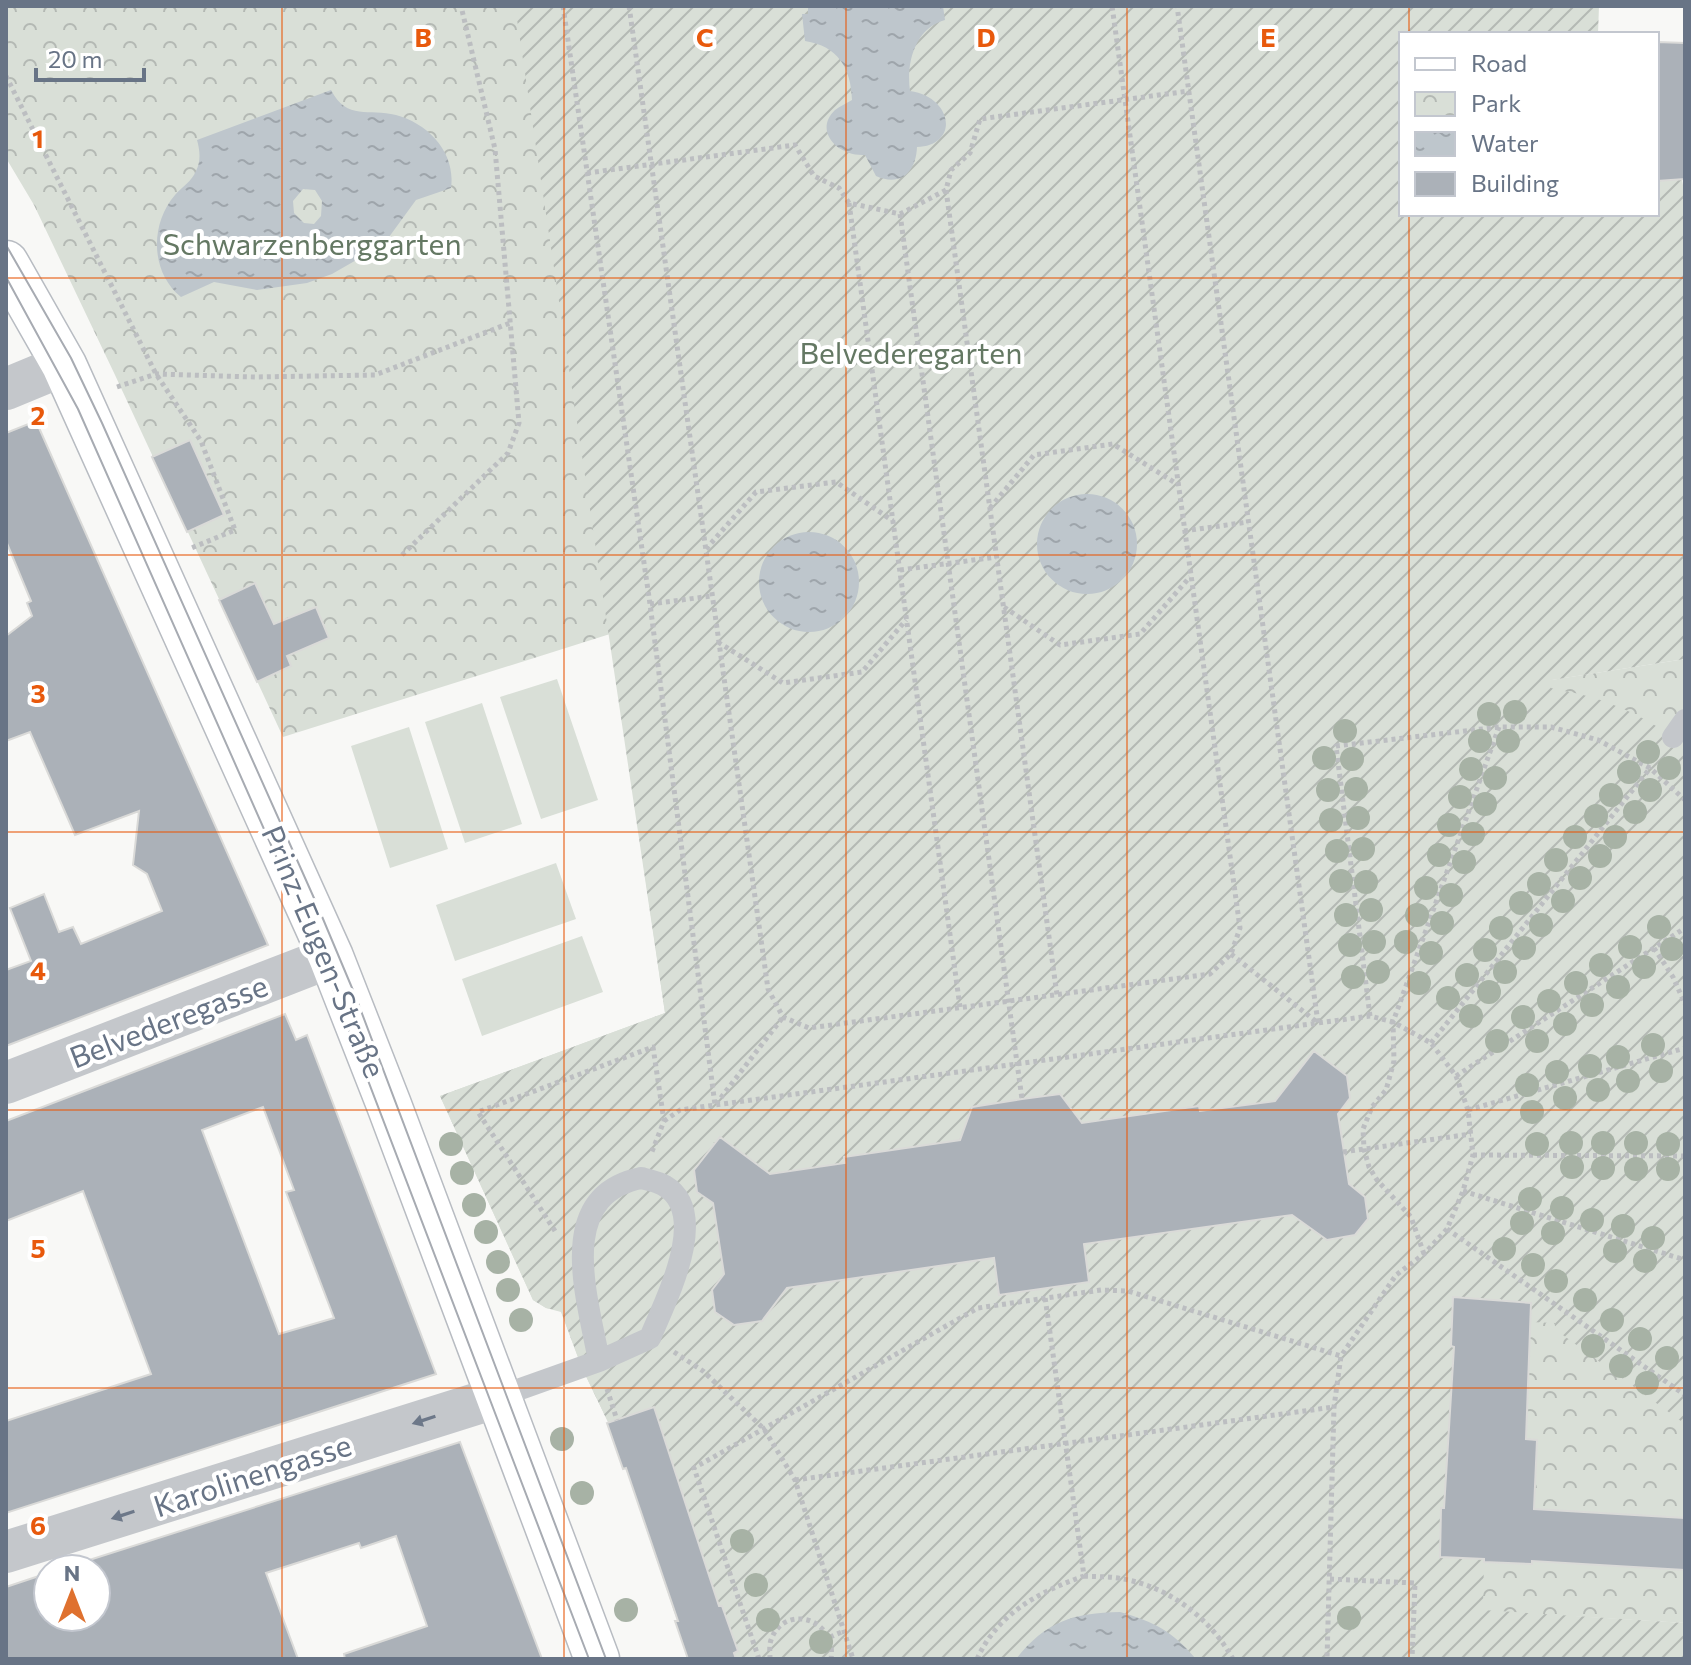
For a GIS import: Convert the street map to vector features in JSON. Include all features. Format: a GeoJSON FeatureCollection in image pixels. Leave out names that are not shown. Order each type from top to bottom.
{"type":"FeatureCollection","features":[{"type":"Feature","properties":{"kind":"street","name":"Prinz-Eugen-Straße"},"geometry":{"type":"LineString","coordinates":[[6,263],[64,365],[331,957],[597,1659]]}},
{"type":"Feature","properties":{"kind":"street"},"geometry":{"type":"LineString","coordinates":[[6,389],[64,365]]}},
{"type":"Feature","properties":{"kind":"street","name":"Belvederegasse"},"geometry":{"type":"LineString","coordinates":[[6,1083],[331,957]]}},
{"type":"Feature","properties":{"kind":"street","name":"Karolinengasse"},"geometry":{"type":"LineString","coordinates":[[6,1552],[498,1397]]}},
{"type":"Feature","properties":{"kind":"lane"},"geometry":{"type":"LineString","coordinates":[[498,1397],[599,1361],[650,1338],[675,1277],[687,1226],[683,1206],[667,1186],[641,1178],[624,1181],[608,1190],[591,1212],[583,1240],[584,1275],[599,1361]]}},
{"type":"Feature","properties":{"kind":"path"},"geometry":{"type":"LineString","coordinates":[[402,555],[508,453],[519,423],[495,149],[461,6]]}},
{"type":"Feature","properties":{"kind":"path"},"geometry":{"type":"LineString","coordinates":[[563,6],[650,604],[715,1105]]}},
{"type":"Feature","properties":{"kind":"path"},"geometry":{"type":"LineString","coordinates":[[629,6],[768,989],[783,1017],[809,1028],[1210,974],[1231,954],[1240,928],[1112,6]]}},
{"type":"Feature","properties":{"kind":"path"},"geometry":{"type":"LineString","coordinates":[[1177,6],[1318,1023]]}},
{"type":"Feature","properties":{"kind":"path"},"geometry":{"type":"LineString","coordinates":[[6,76],[156,374],[201,441],[235,530],[188,550]]}},
{"type":"Feature","properties":{"kind":"path"},"geometry":{"type":"LineString","coordinates":[[1057,995],[946,190],[951,170],[970,153],[980,119],[1189,91]]}},
{"type":"Feature","properties":{"kind":"path"},"geometry":{"type":"LineString","coordinates":[[587,173],[795,145],[814,176],[839,188],[849,203],[960,1007]]}},
{"type":"Feature","properties":{"kind":"path"},"geometry":{"type":"LineString","coordinates":[[849,203],[900,214],[946,190]]}},
{"type":"Feature","properties":{"kind":"path"},"geometry":{"type":"LineString","coordinates":[[900,214],[1022,1099]]}},
{"type":"Feature","properties":{"kind":"path"},"geometry":{"type":"LineString","coordinates":[[113,388],[156,374],[255,377],[375,375],[510,323]]}},
{"type":"Feature","properties":{"kind":"path"},"geometry":{"type":"LineString","coordinates":[[990,508],[1034,455],[1113,444],[1178,485]]}},
{"type":"Feature","properties":{"kind":"path"},"geometry":{"type":"LineString","coordinates":[[705,550],[756,492],[836,482],[893,521]]}},
{"type":"Feature","properties":{"kind":"path"},"geometry":{"type":"LineString","coordinates":[[1184,531],[1248,522]]}},
{"type":"Feature","properties":{"kind":"path"},"geometry":{"type":"LineString","coordinates":[[900,570],[996,557]]}},
{"type":"Feature","properties":{"kind":"path"},"geometry":{"type":"LineString","coordinates":[[1003,606],[1060,645],[1140,634],[1190,577]]}},
{"type":"Feature","properties":{"kind":"path"},"geometry":{"type":"LineString","coordinates":[[650,604],[712,596]]}},
{"type":"Feature","properties":{"kind":"path"},"geometry":{"type":"LineString","coordinates":[[718,642],[783,683],[862,672],[907,620]]}},
{"type":"Feature","properties":{"kind":"path"},"geometry":{"type":"LineString","coordinates":[[1370,1016],[1336,746],[1499,727],[1551,727],[1598,740],[1650,768],[1685,800]]}},
{"type":"Feature","properties":{"kind":"path"},"geometry":{"type":"LineString","coordinates":[[1424,1254],[1411,1217],[1369,1167],[1363,1129],[1372,1107],[1386,1090],[1394,1061],[1393,1022],[1499,727]]}},
{"type":"Feature","properties":{"kind":"path"},"geometry":{"type":"LineString","coordinates":[[1431,1043],[1679,728]]}},
{"type":"Feature","properties":{"kind":"path"},"geometry":{"type":"LineString","coordinates":[[1456,1076],[1685,928]]}},
{"type":"Feature","properties":{"kind":"path"},"geometry":{"type":"LineString","coordinates":[[1654,948],[1673,977],[1685,1004]]}},
{"type":"Feature","properties":{"kind":"path"},"geometry":{"type":"LineString","coordinates":[[1231,954],[1318,1023]]}},
{"type":"Feature","properties":{"kind":"path"},"geometry":{"type":"LineString","coordinates":[[584,1275],[478,1112],[653,1047],[664,1121],[680,1110],[1318,1023],[1370,1016],[1393,1022],[1431,1043],[1456,1076],[1468,1110],[1473,1155],[1463,1191],[1447,1229],[1424,1254],[1396,1275],[1341,1356],[1334,1407],[1327,1659]]}},
{"type":"Feature","properties":{"kind":"path"},"geometry":{"type":"LineString","coordinates":[[715,1105],[783,1017]]}},
{"type":"Feature","properties":{"kind":"path"},"geometry":{"type":"LineString","coordinates":[[1468,1110],[1685,1048]]}},
{"type":"Feature","properties":{"kind":"path"},"geometry":{"type":"LineString","coordinates":[[1343,1152],[1471,1134]]}},
{"type":"Feature","properties":{"kind":"path"},"geometry":{"type":"LineString","coordinates":[[1473,1155],[1685,1156]]}},
{"type":"Feature","properties":{"kind":"path"},"geometry":{"type":"LineString","coordinates":[[1463,1191],[1685,1260]]}},
{"type":"Feature","properties":{"kind":"path"},"geometry":{"type":"LineString","coordinates":[[1447,1229],[1685,1395]]}},
{"type":"Feature","properties":{"kind":"path"},"geometry":{"type":"LineString","coordinates":[[759,1659],[694,1468],[978,1308],[1101,1290],[1128,1291],[1341,1356]]}},
{"type":"Feature","properties":{"kind":"path"},"geometry":{"type":"LineString","coordinates":[[1045,1297],[1084,1576]]}},
{"type":"Feature","properties":{"kind":"path"},"geometry":{"type":"LineString","coordinates":[[695,1365],[764,1429],[795,1480],[853,1659]]}},
{"type":"Feature","properties":{"kind":"path"},"geometry":{"type":"LineString","coordinates":[[795,1480],[1334,1407]]}},
{"type":"Feature","properties":{"kind":"path"},"geometry":{"type":"LineString","coordinates":[[977,1659],[983,1646],[1010,1613],[1047,1589],[1084,1576],[1123,1579],[1157,1589],[1194,1611],[1217,1633],[1233,1659]]}},
{"type":"Feature","properties":{"kind":"path"},"geometry":{"type":"LineString","coordinates":[[1330,1579],[1415,1583],[1412,1659]]}},
{"type":"Feature","properties":{"kind":"path"},"geometry":{"type":"LineString","coordinates":[[770,1659],[771,1640],[780,1626],[791,1620],[805,1619],[820,1624],[830,1637],[831,1659]]}},
{"type":"Feature","properties":{"kind":"path"},"geometry":{"type":"LineString","coordinates":[[830,1637],[844,1631]]}},
{"type":"Feature","properties":{"kind":"green space","name":"Belvederegarten"},"geometry":{"type":"Polygon","coordinates":[[[6,6],[1211,6],[1551,680],[1685,659],[1685,1623],[1483,1611],[1480,1659],[688,1659],[626,1469],[623,1469],[608,1422],[582,1368],[561,1312],[533,1300],[440,1096],[665,1013],[610,634],[283,737],[34,205],[6,158],[6,6]]]}},
{"type":"Feature","properties":{"kind":"green space","name":"Belvederegarten"},"geometry":{"type":"Polygon","coordinates":[[[515,6],[1599,6],[1598,32],[1399,32],[1399,216],[1659,216],[1659,181],[1682,179],[1685,197],[1685,659],[1552,680],[1551,688],[1623,709],[1685,746],[1685,1424],[1556,1330],[1555,1323],[1530,1322],[1502,1303],[1501,1299],[1454,1297],[1451,1346],[1454,1347],[1440,1556],[1484,1559],[1483,1610],[1685,1623],[1685,1659],[736,1659],[734,1653],[737,1651],[719,1606],[654,1407],[608,1422],[582,1368],[561,1311],[546,1308],[533,1300],[440,1096],[665,1013],[515,6]],[[1324,1054],[1304,1058],[1304,1067],[1288,1084],[1289,1099],[1200,1111],[1199,1106],[1083,1123],[1060,1094],[972,1107],[960,1140],[845,1163],[755,1176],[732,1149],[730,1140],[710,1143],[711,1152],[694,1170],[697,1192],[713,1203],[724,1274],[712,1290],[715,1312],[734,1325],[762,1321],[773,1290],[994,1258],[1086,1282],[1088,1274],[1084,1244],[1306,1213],[1327,1240],[1355,1235],[1368,1219],[1349,1184],[1338,1114],[1350,1098],[1347,1077],[1326,1063],[1324,1054]]]}},
{"type":"Feature","properties":{"kind":"green space"},"geometry":{"type":"Polygon","coordinates":[[[557,679],[598,800],[541,819],[500,697],[557,679]]]}},
{"type":"Feature","properties":{"kind":"green space"},"geometry":{"type":"Polygon","coordinates":[[[482,703],[522,824],[465,843],[425,722],[482,703]]]}},
{"type":"Feature","properties":{"kind":"green space"},"geometry":{"type":"Polygon","coordinates":[[[409,727],[448,849],[390,868],[351,746],[409,727]]]}},
{"type":"Feature","properties":{"kind":"green space"},"geometry":{"type":"Polygon","coordinates":[[[556,863],[576,919],[455,961],[436,905],[556,863]]]}},
{"type":"Feature","properties":{"kind":"green space"},"geometry":{"type":"Polygon","coordinates":[[[582,936],[603,992],[482,1036],[462,979],[582,936]]]}},
{"type":"Feature","properties":{"kind":"water"},"geometry":{"type":"Polygon","coordinates":[[[808,6],[943,6],[945,20],[926,31],[915,48],[909,80],[910,91],[924,95],[942,111],[946,120],[945,130],[931,144],[917,147],[914,164],[906,175],[893,180],[876,176],[865,155],[846,152],[832,141],[828,134],[829,118],[835,110],[852,100],[851,88],[845,69],[834,53],[805,41],[802,14],[808,14],[808,6]]]}},
{"type":"Feature","properties":{"kind":"water"},"geometry":{"type":"Polygon","coordinates":[[[331,90],[337,100],[351,110],[396,115],[429,133],[438,142],[449,163],[451,188],[416,200],[389,237],[372,251],[332,274],[307,283],[257,290],[214,282],[181,297],[163,275],[157,248],[158,233],[167,207],[198,167],[200,156],[197,140],[331,90]],[[303,189],[293,201],[294,213],[304,223],[314,224],[321,216],[322,201],[315,190],[303,189]]]}},
{"type":"Feature","properties":{"kind":"water"},"geometry":{"type":"Polygon","coordinates":[[[1087,494],[1106,498],[1122,509],[1133,525],[1137,544],[1133,563],[1122,579],[1106,590],[1087,594],[1068,590],[1052,579],[1041,563],[1037,544],[1041,525],[1052,509],[1068,498],[1087,494]]]}},
{"type":"Feature","properties":{"kind":"water"},"geometry":{"type":"Polygon","coordinates":[[[809,532],[828,536],[844,547],[855,563],[859,582],[855,601],[844,617],[828,628],[809,632],[790,628],[774,617],[763,601],[759,582],[763,563],[774,547],[790,536],[809,532]]]}},
{"type":"Feature","properties":{"kind":"water"},"geometry":{"type":"Polygon","coordinates":[[[1120,1612],[1162,1629],[1196,1659],[1016,1659],[1038,1636],[1062,1622],[1088,1614],[1120,1612]]]}},
{"type":"Feature","properties":{"kind":"building"},"geometry":{"type":"Polygon","coordinates":[[[1659,42],[1685,43],[1685,179],[1659,181],[1659,42]]]}},
{"type":"Feature","properties":{"kind":"building"},"geometry":{"type":"Polygon","coordinates":[[[36,421],[268,945],[6,1046],[6,970],[31,961],[10,908],[44,894],[59,932],[73,927],[81,944],[162,911],[147,874],[133,865],[139,811],[75,835],[30,732],[6,741],[6,636],[32,616],[27,603],[31,601],[6,541],[6,433],[36,421]]]}},
{"type":"Feature","properties":{"kind":"building"},"geometry":{"type":"Polygon","coordinates":[[[190,440],[224,515],[187,532],[152,457],[190,440]]]}},
{"type":"Feature","properties":{"kind":"building"},"geometry":{"type":"Polygon","coordinates":[[[255,583],[274,624],[316,607],[329,638],[287,656],[291,666],[257,682],[219,600],[255,583]]]}},
{"type":"Feature","properties":{"kind":"building"},"geometry":{"type":"Polygon","coordinates":[[[285,1014],[296,1040],[307,1035],[436,1374],[6,1513],[6,1421],[151,1374],[83,1191],[6,1221],[6,1121],[285,1014]],[[263,1107],[202,1130],[279,1334],[334,1318],[286,1192],[294,1190],[263,1107]]]}},
{"type":"Feature","properties":{"kind":"building"},"geometry":{"type":"Polygon","coordinates":[[[1314,1051],[1347,1076],[1350,1098],[1338,1114],[1349,1184],[1365,1197],[1368,1219],[1355,1235],[1327,1240],[1292,1215],[1084,1244],[1089,1282],[999,1295],[994,1258],[787,1288],[762,1321],[734,1325],[715,1312],[712,1290],[724,1274],[713,1203],[697,1192],[694,1170],[720,1137],[770,1174],[845,1163],[844,1157],[960,1140],[972,1107],[1022,1099],[1060,1094],[1082,1123],[1199,1106],[1200,1111],[1275,1101],[1314,1051]]]}},
{"type":"Feature","properties":{"kind":"building"},"geometry":{"type":"Polygon","coordinates":[[[1453,1297],[1531,1303],[1526,1439],[1537,1440],[1534,1509],[1685,1518],[1685,1570],[1532,1561],[1532,1564],[1484,1562],[1484,1559],[1440,1557],[1454,1347],[1451,1346],[1453,1297]]]}},
{"type":"Feature","properties":{"kind":"building"},"geometry":{"type":"Polygon","coordinates":[[[654,1407],[719,1606],[722,1606],[738,1651],[734,1653],[736,1659],[688,1659],[626,1468],[623,1469],[607,1423],[654,1407]]]}},
{"type":"Feature","properties":{"kind":"building"},"geometry":{"type":"Polygon","coordinates":[[[460,1442],[542,1659],[345,1659],[344,1654],[427,1626],[396,1536],[361,1548],[359,1543],[266,1573],[298,1659],[6,1659],[6,1587],[32,1578],[32,1633],[112,1633],[111,1553],[460,1442]]]}},
{"type":"Feature","properties":{"kind":"tram line"},"geometry":{"type":"LineString","coordinates":[[6,245],[71,358],[102,423],[318,907],[355,995],[606,1659]]}},
{"type":"Feature","properties":{"kind":"tram line"},"geometry":{"type":"LineString","coordinates":[[6,277],[78,409],[322,960],[589,1659]]}},
{"type":"Feature","properties":{"kind":"park label","name":"Schwarzenberggarten"},"geometry":{"type":"Point","coordinates":[312,242]}}]}
